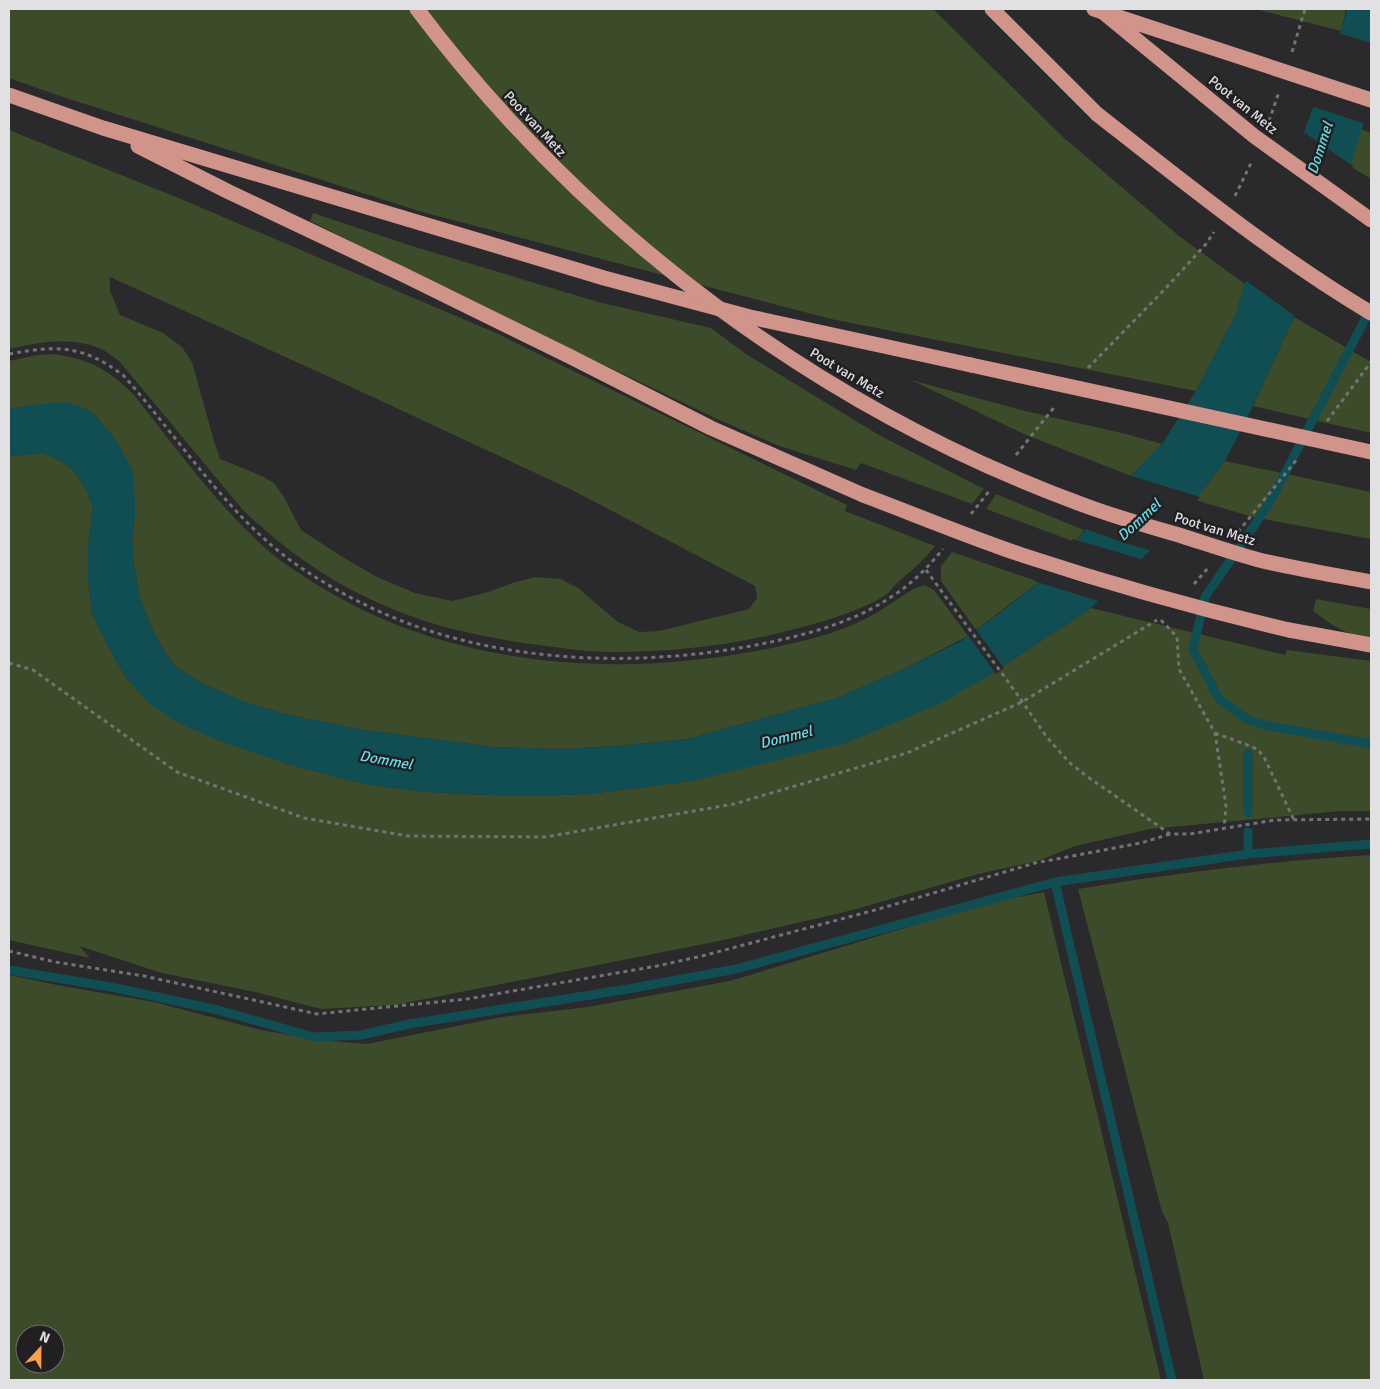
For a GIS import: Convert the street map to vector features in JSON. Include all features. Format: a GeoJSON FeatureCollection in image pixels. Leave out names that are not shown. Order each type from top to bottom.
{"type":"FeatureCollection","features":[{"type":"Feature","properties":{"kind":"highway","name":"Poot van Metz"},"geometry":{"type":"LineString","coordinates":[[417,9],[488,97],[583,196],[642,248],[710,301],[750,331],[831,383],[963,456],[1092,508],[1257,559],[1371,582]]}},
{"type":"Feature","properties":{"kind":"highway"},"geometry":{"type":"LineString","coordinates":[[992,9],[1097,114],[1212,205],[1275,250],[1371,313]]}},
{"type":"Feature","properties":{"kind":"highway"},"geometry":{"type":"LineString","coordinates":[[1094,9],[1371,100]]}},
{"type":"Feature","properties":{"kind":"highway","name":"Poot van Metz"},"geometry":{"type":"LineString","coordinates":[[1100,9],[1254,136],[1371,220]]}},
{"type":"Feature","properties":{"kind":"highway"},"geometry":{"type":"LineString","coordinates":[[9,95],[103,128],[604,278],[750,317],[1371,452]]}},
{"type":"Feature","properties":{"kind":"highway"},"geometry":{"type":"LineString","coordinates":[[103,128],[229,192],[569,356],[711,428],[863,495],[1020,554],[1078,573],[1204,610],[1289,630],[1371,645]]}},
{"type":"Feature","properties":{"kind":"path"},"geometry":{"type":"LineString","coordinates":[[1291,55],[1305,9]]}},
{"type":"Feature","properties":{"kind":"path"},"geometry":{"type":"LineString","coordinates":[[1266,127],[1282,83]]}},
{"type":"Feature","properties":{"kind":"path"},"geometry":{"type":"LineString","coordinates":[[1231,204],[1253,159]]}},
{"type":"Feature","properties":{"kind":"path"},"geometry":{"type":"LineString","coordinates":[[1082,375],[1206,244],[1218,225]]}},
{"type":"Feature","properties":{"kind":"path"},"geometry":{"type":"LineString","coordinates":[[9,354],[38,349],[61,348],[83,353],[106,362],[123,375],[137,390],[248,524],[295,564],[352,598],[421,628],[511,650],[562,656],[652,658],[724,652],[788,639],[827,628],[850,619],[890,598],[926,570],[945,547]]}},
{"type":"Feature","properties":{"kind":"path"},"geometry":{"type":"LineString","coordinates":[[1010,462],[1058,403]]}},
{"type":"Feature","properties":{"kind":"path"},"geometry":{"type":"LineString","coordinates":[[969,516],[993,486]]}},
{"type":"Feature","properties":{"kind":"path"},"geometry":{"type":"LineString","coordinates":[[926,570],[1046,736],[1070,763],[1170,834]]}},
{"type":"Feature","properties":{"kind":"path"},"geometry":{"type":"LineString","coordinates":[[1160,618],[1177,637],[1179,669],[1215,733],[1226,806],[1224,828]]}},
{"type":"Feature","properties":{"kind":"path"},"geometry":{"type":"LineString","coordinates":[[9,663],[33,670],[177,772],[304,818],[408,836],[545,837],[734,804],[907,753],[1022,702]]}},
{"type":"Feature","properties":{"kind":"path"},"geometry":{"type":"LineString","coordinates":[[1215,733],[1258,749],[1264,757],[1294,820]]}},
{"type":"Feature","properties":{"kind":"path"},"geometry":{"type":"LineString","coordinates":[[9,951],[55,962],[154,978],[317,1014],[467,999],[657,966],[880,909],[1035,863],[1141,843],[1170,834],[1190,834],[1275,820],[1371,819]]}},
{"type":"Feature","properties":{"kind":"green space"},"geometry":{"type":"Polygon","coordinates":[[[9,9],[933,9],[1063,137],[1179,236],[1245,284],[1236,314],[1196,391],[831,319],[422,212],[9,78],[9,9]]]}},
{"type":"Feature","properties":{"kind":"green space"},"geometry":{"type":"Polygon","coordinates":[[[1255,9],[1346,9],[1341,31],[1255,9]]]}},
{"type":"Feature","properties":{"kind":"green space"},"geometry":{"type":"Polygon","coordinates":[[[1361,129],[1371,133],[1371,179],[1350,166],[1361,129]]]}},
{"type":"Feature","properties":{"kind":"green space"},"geometry":{"type":"Polygon","coordinates":[[[9,130],[181,199],[496,333],[847,505],[845,511],[935,546],[922,561],[877,601],[824,621],[759,638],[687,649],[614,652],[557,648],[471,633],[419,619],[370,599],[325,575],[283,545],[243,510],[120,362],[105,351],[81,343],[69,342],[32,344],[9,349],[9,130]],[[110,277],[110,291],[120,315],[163,333],[182,347],[192,362],[220,459],[262,476],[274,483],[284,497],[301,530],[377,577],[415,593],[452,601],[535,577],[561,579],[578,588],[618,622],[639,632],[659,631],[749,609],[757,598],[755,586],[572,490],[110,277]]]}},
{"type":"Feature","properties":{"kind":"green space"},"geometry":{"type":"Polygon","coordinates":[[[313,213],[412,246],[598,302],[711,328],[746,354],[879,435],[984,489],[972,504],[861,463],[856,470],[779,446],[715,418],[571,349],[310,221],[313,213]]]}},
{"type":"Feature","properties":{"kind":"green space"},"geometry":{"type":"Polygon","coordinates":[[[1294,317],[1371,362],[1371,433],[1253,406],[1294,317]]]}},
{"type":"Feature","properties":{"kind":"green space"},"geometry":{"type":"Polygon","coordinates":[[[52,354],[76,358],[97,366],[124,386],[134,395],[215,497],[251,535],[294,570],[319,586],[375,616],[434,638],[495,653],[558,662],[622,664],[686,661],[749,652],[829,634],[865,619],[907,593],[924,585],[934,590],[968,636],[906,668],[837,698],[687,739],[618,746],[562,749],[493,747],[363,730],[289,715],[244,702],[204,684],[178,669],[165,653],[151,627],[140,598],[134,567],[132,539],[135,496],[119,445],[103,425],[90,411],[34,405],[9,409],[9,361],[52,354]]]}},
{"type":"Feature","properties":{"kind":"green space"},"geometry":{"type":"Polygon","coordinates":[[[911,380],[1025,411],[1162,444],[1131,476],[1024,434],[911,380]]]}},
{"type":"Feature","properties":{"kind":"green space"},"geometry":{"type":"Polygon","coordinates":[[[43,453],[63,462],[75,472],[85,487],[93,508],[88,545],[88,580],[92,614],[112,654],[129,681],[284,763],[360,783],[418,791],[461,794],[531,796],[589,794],[692,781],[985,678],[1091,608],[1285,655],[1287,650],[1371,661],[1371,811],[1340,811],[1150,829],[1075,846],[1038,861],[978,874],[849,911],[719,941],[395,1005],[321,1009],[255,992],[162,973],[79,946],[90,958],[9,940],[9,456],[43,453]]]}},
{"type":"Feature","properties":{"kind":"green space"},"geometry":{"type":"Polygon","coordinates":[[[1225,461],[1371,492],[1371,539],[1253,517],[1195,500],[1225,461]]]}},
{"type":"Feature","properties":{"kind":"green space"},"geometry":{"type":"Polygon","coordinates":[[[996,494],[1084,530],[1075,542],[986,509],[996,494]]]}},
{"type":"Feature","properties":{"kind":"green space"},"geometry":{"type":"Polygon","coordinates":[[[952,552],[1039,582],[976,630],[941,581],[941,566],[952,552]]]}},
{"type":"Feature","properties":{"kind":"green space"},"geometry":{"type":"Polygon","coordinates":[[[1316,599],[1371,609],[1371,639],[1347,632],[1313,611],[1316,599]]]}},
{"type":"Feature","properties":{"kind":"green space"},"geometry":{"type":"Polygon","coordinates":[[[1371,855],[1371,1380],[1204,1380],[1168,1223],[1162,1212],[1078,889],[1224,868],[1371,855]]]}},
{"type":"Feature","properties":{"kind":"green space"},"geometry":{"type":"Polygon","coordinates":[[[1044,892],[1161,1380],[9,1380],[9,975],[154,1002],[261,1030],[320,1040],[367,1044],[502,1017],[588,1007],[730,981],[987,903],[1044,892]]]}},
{"type":"Feature","properties":{"kind":"water","name":"Dommel"},"geometry":{"type":"Polygon","coordinates":[[[1347,9],[1371,9],[1371,101],[1350,166],[1294,317],[1225,461],[1195,500],[1157,544],[1091,608],[985,678],[939,704],[846,743],[692,781],[589,794],[531,796],[418,791],[360,783],[284,763],[214,739],[171,719],[148,702],[129,681],[112,654],[92,614],[88,580],[88,545],[93,508],[85,487],[75,472],[63,462],[43,453],[9,456],[9,409],[65,402],[90,411],[119,445],[132,469],[135,496],[132,539],[134,567],[140,598],[151,627],[165,653],[178,669],[204,684],[244,702],[289,715],[363,730],[493,747],[562,749],[687,739],[837,698],[906,668],[961,641],[1038,583],[1131,476],[1162,444],[1196,391],[1236,314],[1272,210],[1303,135],[1341,31],[1347,9]]]}},
{"type":"Feature","properties":{"kind":"pier"},"geometry":{"type":"Polygon","coordinates":[[[1338,33],[1371,43],[1371,109],[1366,124],[1311,106],[1338,33]]]}},
{"type":"Feature","properties":{"kind":"pier"},"geometry":{"type":"Polygon","coordinates":[[[1302,131],[1353,166],[1296,317],[1244,279],[1269,209],[1302,131]]]}},
{"type":"Feature","properties":{"kind":"pier"},"geometry":{"type":"Polygon","coordinates":[[[1128,475],[1200,497],[1153,551],[1083,528],[1128,475]]]}},
{"type":"Feature","properties":{"kind":"pier"},"geometry":{"type":"Polygon","coordinates":[[[1073,539],[1144,560],[1101,602],[1034,581],[1073,539]]]}},
{"type":"Feature","properties":{"kind":"pier"},"geometry":{"type":"Polygon","coordinates":[[[975,628],[1004,668],[996,674],[967,634],[975,628]]]}},
{"type":"Feature","properties":{"kind":"waterway"},"geometry":{"type":"LineString","coordinates":[[1371,308],[1269,504],[1205,597],[1193,649],[1219,699],[1248,720],[1269,726],[1371,744]]}},
{"type":"Feature","properties":{"kind":"waterway"},"geometry":{"type":"LineString","coordinates":[[1248,753],[1248,813]]}},
{"type":"Feature","properties":{"kind":"waterway"},"geometry":{"type":"LineString","coordinates":[[1248,832],[1248,854]]}},
{"type":"Feature","properties":{"kind":"waterway"},"geometry":{"type":"LineString","coordinates":[[9,970],[111,987],[218,1010],[314,1037],[361,1035],[409,1024],[628,989],[736,969],[1055,882],[1248,854],[1371,844]]}},
{"type":"Feature","properties":{"kind":"waterway"},"geometry":{"type":"LineString","coordinates":[[1055,882],[1172,1380]]}}]}
